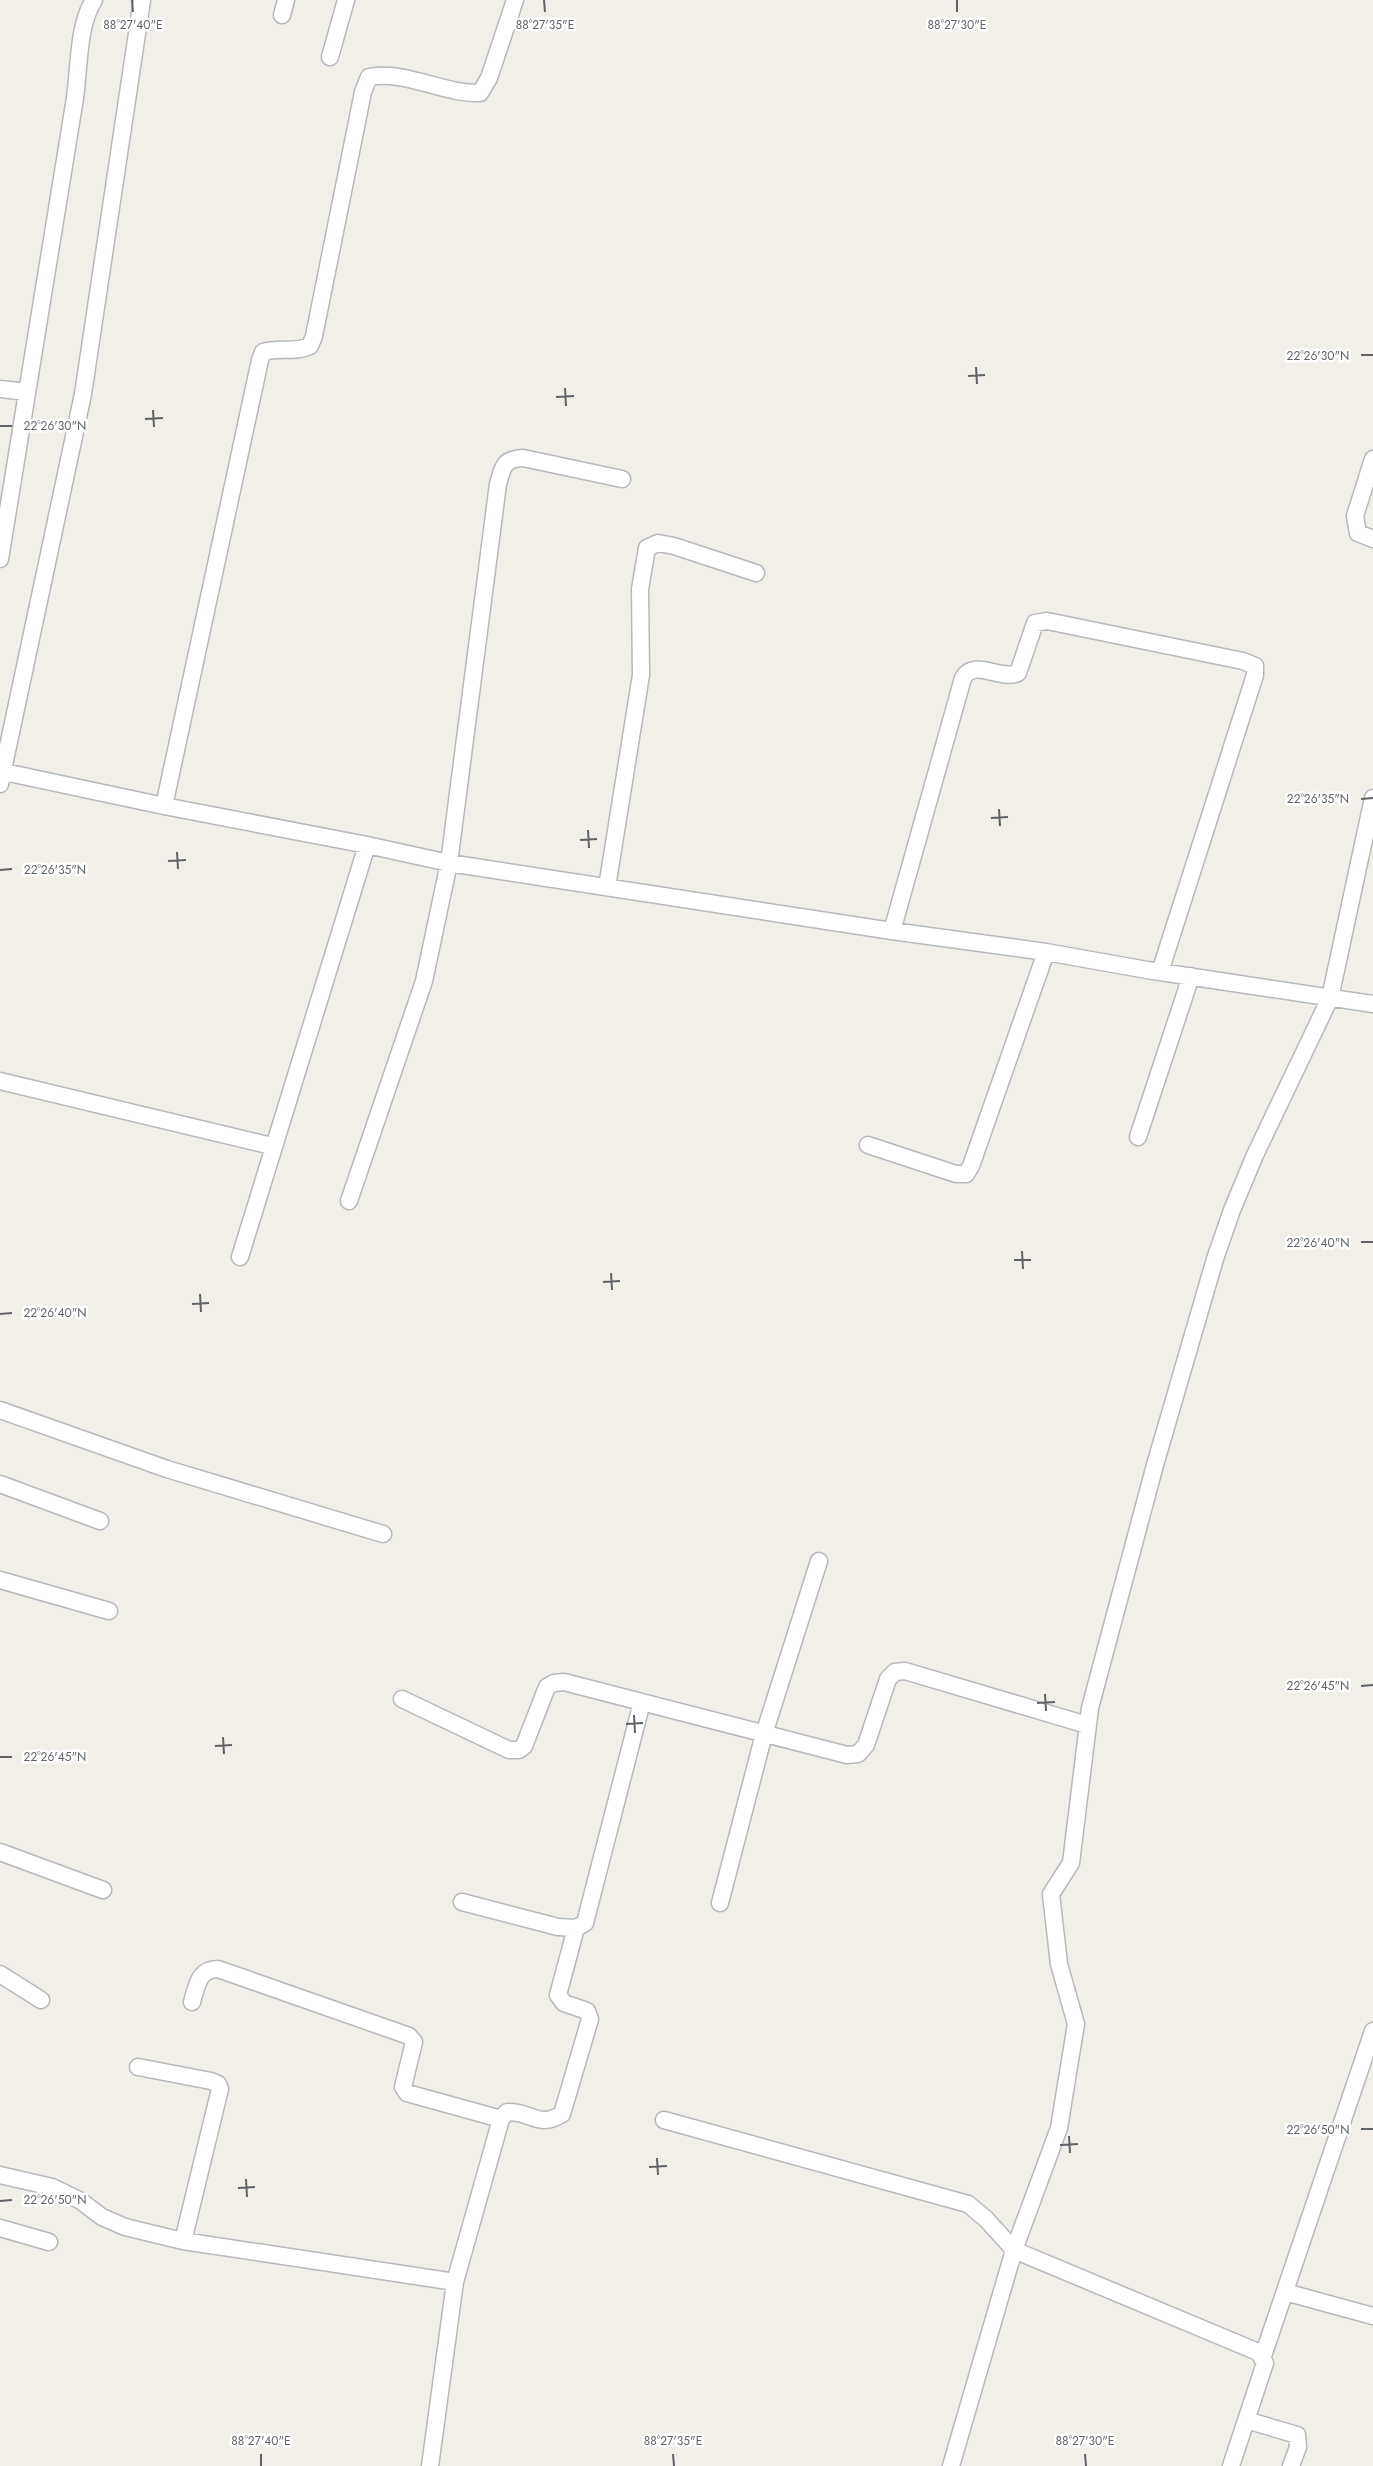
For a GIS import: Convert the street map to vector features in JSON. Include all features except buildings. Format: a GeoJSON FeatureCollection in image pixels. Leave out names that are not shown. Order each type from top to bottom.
{"type":"FeatureCollection","features":[{"type":"Feature","properties":{"kind":"street"},"geometry":{"type":"LineString","coordinates":[[0,559],[74,108],[84,26],[88,9],[94,0]]}},
{"type":"Feature","properties":{"kind":"street"},"geometry":{"type":"LineString","coordinates":[[142,0],[83,394],[1,776],[367,844],[449,863],[892,931],[1046,952],[1160,972],[1373,1004]]}},
{"type":"Feature","properties":{"kind":"street"},"geometry":{"type":"LineString","coordinates":[[330,57],[346,0]]}},
{"type":"Feature","properties":{"kind":"street"},"geometry":{"type":"LineString","coordinates":[[164,806],[260,360],[263,352],[273,349],[301,350],[310,346],[314,336],[363,92],[368,77],[383,74],[462,93],[480,93],[488,78],[515,0]]}},
{"type":"Feature","properties":{"kind":"street"},"geometry":{"type":"LineString","coordinates":[[0,389],[27,392]]}},
{"type":"Feature","properties":{"kind":"street"},"geometry":{"type":"LineString","coordinates":[[349,1201],[424,981],[449,863],[498,484],[503,466],[512,458],[523,458],[622,479]]}},
{"type":"Feature","properties":{"kind":"street"},"geometry":{"type":"LineString","coordinates":[[1373,459],[1355,516],[1358,533],[1373,539]]}},
{"type":"Feature","properties":{"kind":"street"},"geometry":{"type":"LineString","coordinates":[[607,887],[641,675],[640,590],[647,548],[658,543],[674,546],[756,572]]}},
{"type":"Feature","properties":{"kind":"street"},"geometry":{"type":"LineString","coordinates":[[892,931],[963,678],[966,672],[973,669],[1005,675],[1018,674],[1035,623],[1047,621],[1244,661],[1255,666],[1256,675],[1160,972]]}},
{"type":"Feature","properties":{"kind":"street"},"geometry":{"type":"LineString","coordinates":[[951,2466],[1014,2250],[1059,2128],[1076,2024],[1058,1964],[1051,1894],[1071,1862],[1087,1725],[1155,1465],[1214,1259],[1255,1155],[1330,998],[1373,798]]}},
{"type":"Feature","properties":{"kind":"street"},"geometry":{"type":"LineString","coordinates":[[240,1257],[272,1146],[367,844]]}},
{"type":"Feature","properties":{"kind":"street"},"geometry":{"type":"LineString","coordinates":[[868,1145],[956,1174],[966,1174],[974,1157],[1046,952]]}},
{"type":"Feature","properties":{"kind":"street"},"geometry":{"type":"LineString","coordinates":[[1138,1137],[1191,976]]}},
{"type":"Feature","properties":{"kind":"street"},"geometry":{"type":"LineString","coordinates":[[0,1081],[272,1146]]}},
{"type":"Feature","properties":{"kind":"street"},"geometry":{"type":"LineString","coordinates":[[0,1410],[167,1468],[384,1534]]}},
{"type":"Feature","properties":{"kind":"street"},"geometry":{"type":"LineString","coordinates":[[0,1484],[100,1521]]}},
{"type":"Feature","properties":{"kind":"street"},"geometry":{"type":"LineString","coordinates":[[720,1903],[764,1734],[820,1560]]}},
{"type":"Feature","properties":{"kind":"street"},"geometry":{"type":"LineString","coordinates":[[0,1580],[109,1610]]}},
{"type":"Feature","properties":{"kind":"street"},"geometry":{"type":"LineString","coordinates":[[402,1699],[509,1750],[519,1750],[524,1746],[547,1687],[554,1683],[564,1682],[764,1734],[847,1754],[858,1754],[866,1745],[888,1679],[895,1672],[905,1671],[1087,1725]]}},
{"type":"Feature","properties":{"kind":"street"},"geometry":{"type":"LineString","coordinates":[[462,1902],[558,1927],[576,1928],[585,1923],[642,1702]]}},
{"type":"Feature","properties":{"kind":"street"},"geometry":{"type":"LineString","coordinates":[[0,1852],[103,1890]]}},
{"type":"Feature","properties":{"kind":"street"},"geometry":{"type":"LineString","coordinates":[[430,2466],[455,2282],[501,2118],[507,2112],[519,2112],[540,2120],[551,2121],[562,2114],[590,2019],[587,2011],[564,2003],[558,1995],[576,1928]]}},
{"type":"Feature","properties":{"kind":"street"},"geometry":{"type":"LineString","coordinates":[[192,2002],[202,1974],[209,1969],[218,1969],[409,2036],[414,2042],[403,2087],[406,2093],[501,2118]]}},
{"type":"Feature","properties":{"kind":"street"},"geometry":{"type":"LineString","coordinates":[[0,1974],[41,2000]]}},
{"type":"Feature","properties":{"kind":"street"},"geometry":{"type":"LineString","coordinates":[[1231,2466],[1265,2363],[1263,2356],[1373,2031]]}},
{"type":"Feature","properties":{"kind":"street"},"geometry":{"type":"LineString","coordinates":[[138,2067],[210,2081],[218,2084],[220,2090],[183,2241]]}},
{"type":"Feature","properties":{"kind":"street"},"geometry":{"type":"LineString","coordinates":[[664,2120],[968,2204],[986,2219],[1014,2250],[1251,2348],[1263,2356]]}},
{"type":"Feature","properties":{"kind":"street"},"geometry":{"type":"LineString","coordinates":[[0,2175],[52,2187],[81,2201],[102,2217],[125,2227],[183,2241],[455,2282]]}},
{"type":"Feature","properties":{"kind":"street"},"geometry":{"type":"LineString","coordinates":[[0,2228],[49,2242]]}},
{"type":"Feature","properties":{"kind":"street"},"geometry":{"type":"LineString","coordinates":[[1285,2292],[1373,2316]]}},
{"type":"Feature","properties":{"kind":"street"},"geometry":{"type":"LineString","coordinates":[[1246,2420],[1297,2435],[1298,2447],[1291,2466]]}}]}
